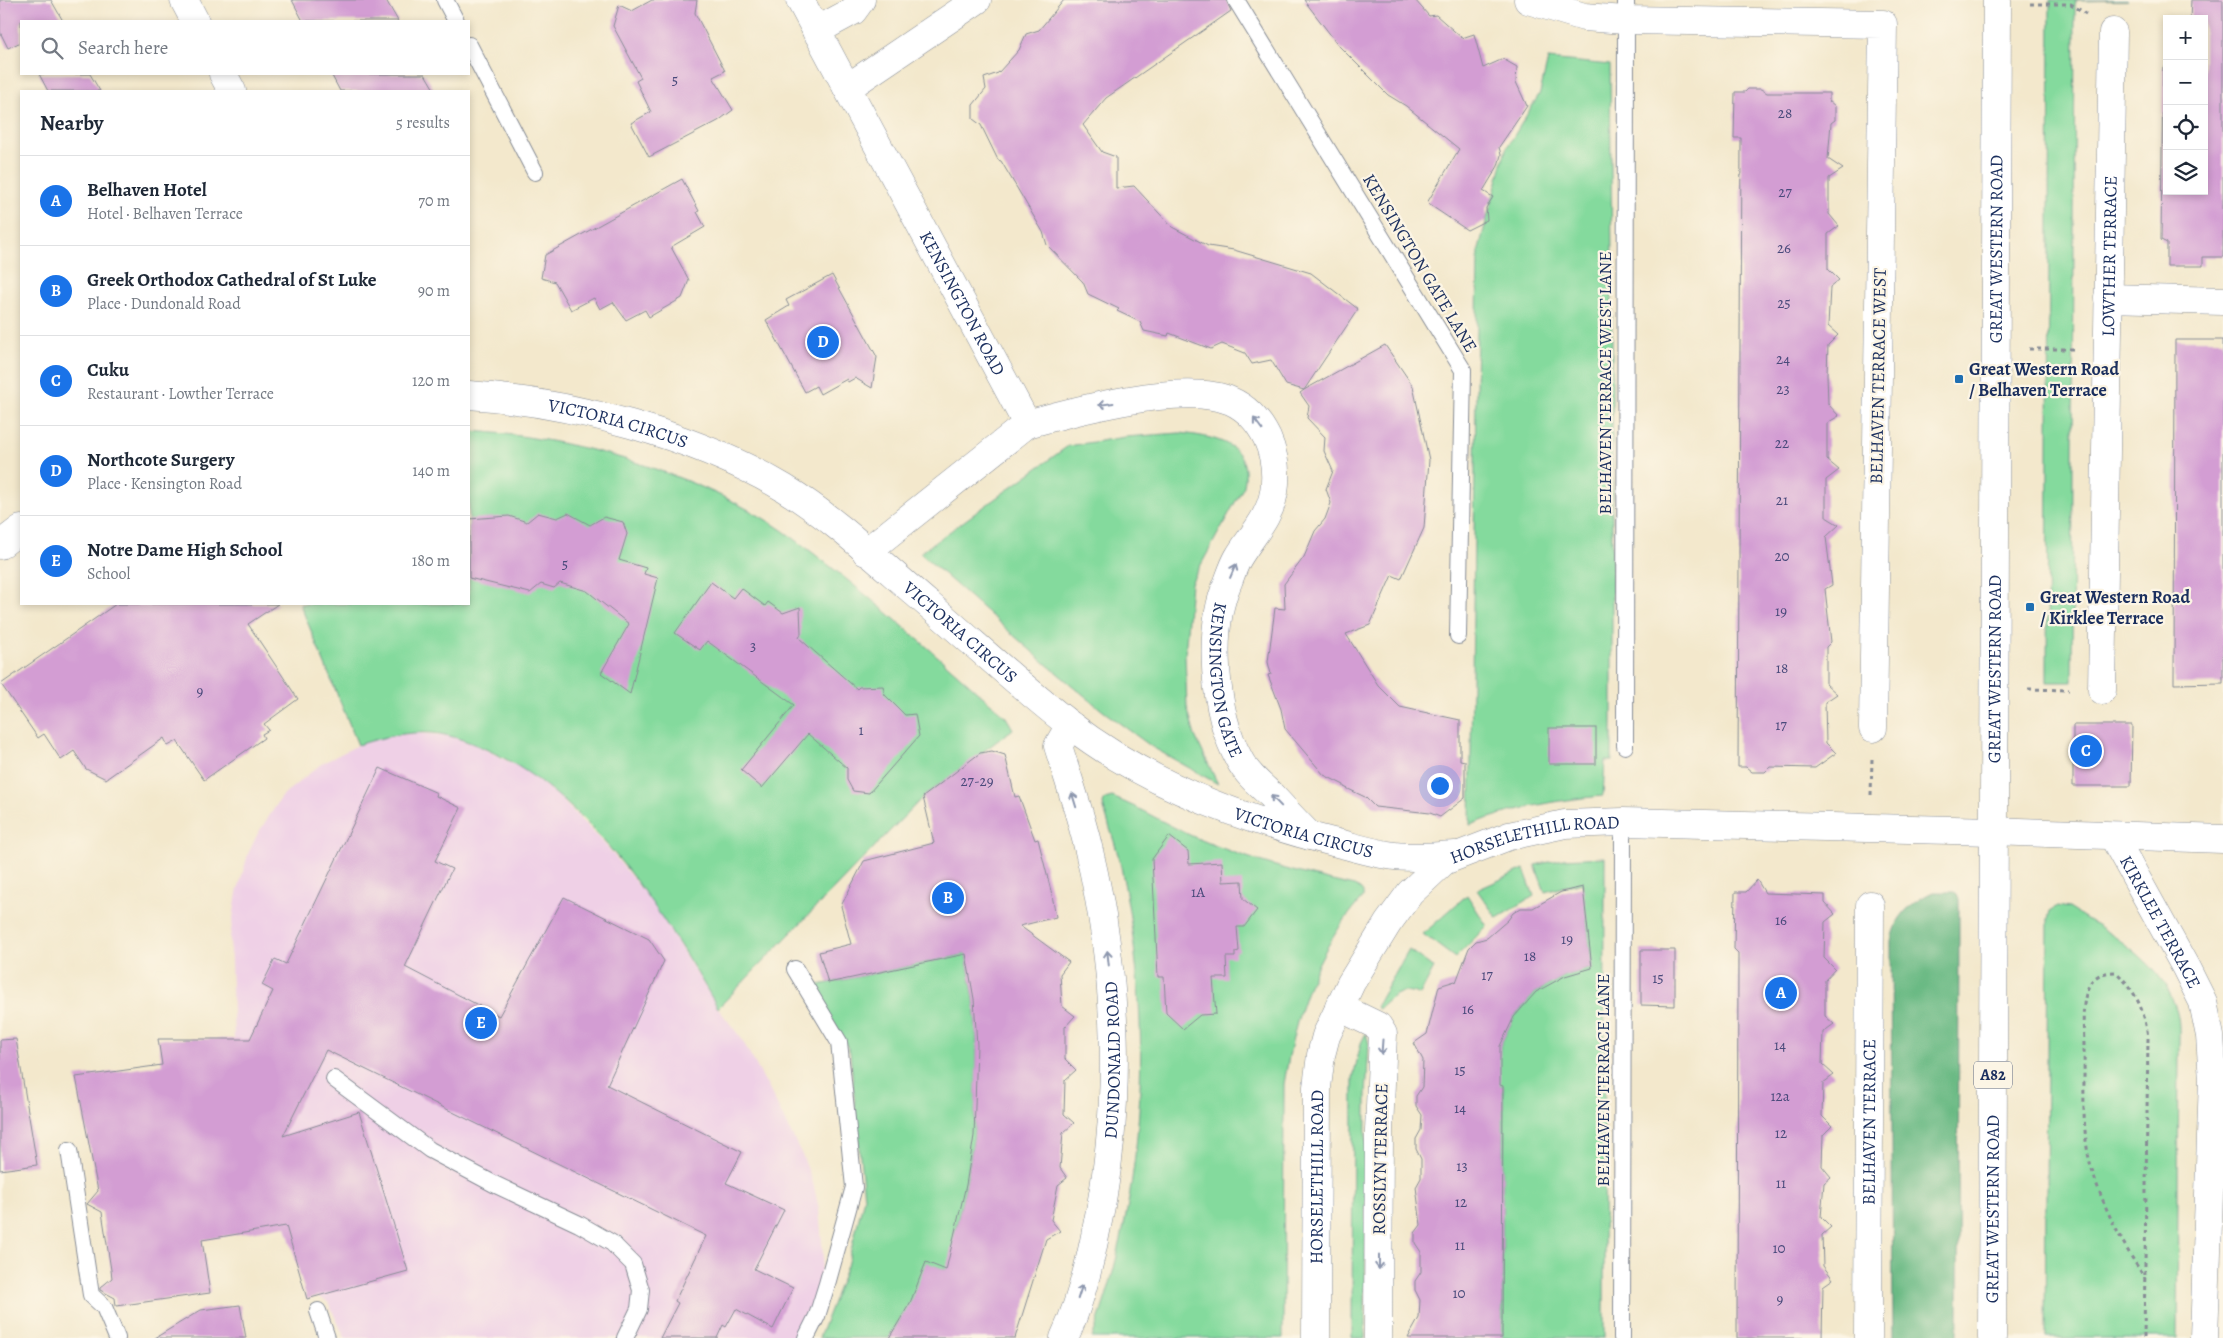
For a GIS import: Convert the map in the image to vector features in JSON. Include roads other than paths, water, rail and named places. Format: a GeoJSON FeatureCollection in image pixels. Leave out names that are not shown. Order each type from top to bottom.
{"type":"FeatureCollection","features":[{"type":"Feature","properties":{"kind":"street"},"geometry":{"type":"LineString","coordinates":[[184,0],[194,20]]}},
{"type":"Feature","properties":{"kind":"street","name":"KENSINGTON ROAD"},"geometry":{"type":"LineString","coordinates":[[800,0],[1027,424]]}},
{"type":"Feature","properties":{"kind":"street"},"geometry":{"type":"LineString","coordinates":[[816,31],[853,11],[861,0]]}},
{"type":"Feature","properties":{"kind":"street"},"geometry":{"type":"LineString","coordinates":[[847,88],[977,0]]}},
{"type":"Feature","properties":{"kind":"street"},"geometry":{"type":"LineString","coordinates":[[1528,0],[1584,17],[1626,10]]}},
{"type":"Feature","properties":{"kind":"street","name":"GREAT WESTERN ROAD"},"geometry":{"type":"LineString","coordinates":[[1992,1338],[1997,2]]}},
{"type":"Feature","properties":{"kind":"street","name":"BELHAVEN TERRACE WEST"},"geometry":{"type":"LineString","coordinates":[[1626,10],[1883,24],[1873,728]]}},
{"type":"Feature","properties":{"kind":"street","name":"LOWTHER TERRACE"},"geometry":{"type":"LineString","coordinates":[[2102,690],[2113,32]]}},
{"type":"Feature","properties":{"kind":"street"},"geometry":{"type":"LineString","coordinates":[[224,75],[231,90]]}},
{"type":"Feature","properties":{"kind":"street"},"geometry":{"type":"LineString","coordinates":[[2108,298],[2223,301]]}},
{"type":"Feature","properties":{"kind":"street","name":"VICTORIA CIRCUS"},"geometry":{"type":"LineString","coordinates":[[470,395],[514,398],[611,419],[698,447],[784,488],[866,552],[1070,725],[1133,766],[1199,798],[1262,823],[1388,855],[1412,857],[1455,855]]}},
{"type":"Feature","properties":{"kind":"street","name":"KENSINGTON GATE"},"geometry":{"type":"LineString","coordinates":[[1027,424],[1091,406],[1187,395],[1230,400],[1248,411],[1262,427],[1273,450],[1276,471],[1274,494],[1262,525],[1238,559],[1225,588],[1218,617],[1216,649],[1219,687],[1225,722],[1239,759],[1254,779],[1310,836]]}},
{"type":"Feature","properties":{"kind":"street"},"geometry":{"type":"LineString","coordinates":[[866,552],[1027,424]]}},
{"type":"Feature","properties":{"kind":"street"},"geometry":{"type":"LineString","coordinates":[[0,546],[20,529]]}},
{"type":"Feature","properties":{"kind":"street","name":"DUNDONALD ROAD"},"geometry":{"type":"LineString","coordinates":[[1064,1338],[1081,1289],[1103,1197],[1113,1106],[1114,1061],[1113,1007],[1102,913],[1089,849],[1058,746],[1070,725]]}},
{"type":"Feature","properties":{"kind":"street","name":"HORSELETHILL ROAD"},"geometry":{"type":"LineString","coordinates":[[1316,1338],[1318,1076],[1321,1054],[1339,1007],[1375,942],[1410,893],[1444,861],[1455,855],[1509,836],[1565,824],[1623,822],[2223,839]]}},
{"type":"Feature","properties":{"kind":"street","name":"KIRKLEE TERRACE"},"geometry":{"type":"LineString","coordinates":[[2113,836],[2186,968],[2205,1011],[2210,1036],[2213,1079],[2215,1235],[2204,1338]]}},
{"type":"Feature","properties":{"kind":"street","name":"BELHAVEN TERRACE"},"geometry":{"type":"LineString","coordinates":[[1868,1338],[1870,905]]}},
{"type":"Feature","properties":{"kind":"street","name":"ROSSLYN TERRACE"},"geometry":{"type":"LineString","coordinates":[[1339,1007],[1378,1026],[1383,1034],[1379,1131],[1378,1338]]}},
{"type":"Feature","properties":{"kind":"lane"},"geometry":{"type":"LineString","coordinates":[[445,0],[455,20]]}},
{"type":"Feature","properties":{"kind":"lane","name":"KENSINGTON GATE LANE"},"geometry":{"type":"LineString","coordinates":[[1236,0],[1463,370],[1458,636]]}},
{"type":"Feature","properties":{"kind":"lane","name":"BELHAVEN TERRACE WEST LANE"},"geometry":{"type":"LineString","coordinates":[[1625,746],[1626,10]]}},
{"type":"Feature","properties":{"kind":"lane"},"geometry":{"type":"LineString","coordinates":[[470,47],[535,172]]}},
{"type":"Feature","properties":{"kind":"lane","name":"BELHAVEN TERRACE LANE"},"geometry":{"type":"LineString","coordinates":[[1622,1338],[1623,822]]}},
{"type":"Feature","properties":{"kind":"lane"},"geometry":{"type":"LineString","coordinates":[[796,969],[839,1042],[854,1187],[817,1316],[806,1338]]}},
{"type":"Feature","properties":{"kind":"lane"},"geometry":{"type":"LineString","coordinates":[[334,1079],[430,1150],[494,1184],[580,1224],[612,1243],[633,1264],[641,1290],[639,1309],[625,1338]]}},
{"type":"Feature","properties":{"kind":"lane"},"geometry":{"type":"LineString","coordinates":[[69,1150],[91,1295],[104,1307],[117,1338]]}},
{"type":"Feature","properties":{"kind":"lane"},"geometry":{"type":"LineString","coordinates":[[318,1311],[327,1338]]}},
{"type":"Feature","properties":{"kind":"place","name":"Northcote Surgery"},"geometry":{"type":"Point","coordinates":[823,342]}},
{"type":"Feature","properties":{"kind":"place","name":"Great Western Road / Belhaven Terrace"},"geometry":{"type":"Point","coordinates":[1959,379]}},
{"type":"Feature","properties":{"kind":"place","name":"Great Western Road / Kirklee Terrace"},"geometry":{"type":"Point","coordinates":[2030,607]}},
{"type":"Feature","properties":{"kind":"place","name":"Cuku"},"geometry":{"type":"Point","coordinates":[2086,751]}},
{"type":"Feature","properties":{"kind":"place","name":"Greek Orthodox Cathedral of St Luke"},"geometry":{"type":"Point","coordinates":[948,898]}},
{"type":"Feature","properties":{"kind":"place","name":"Belhaven Hotel"},"geometry":{"type":"Point","coordinates":[1781,993]}},
{"type":"Feature","properties":{"kind":"place","name":"Notre Dame High School"},"geometry":{"type":"Point","coordinates":[481,1023]}}]}
